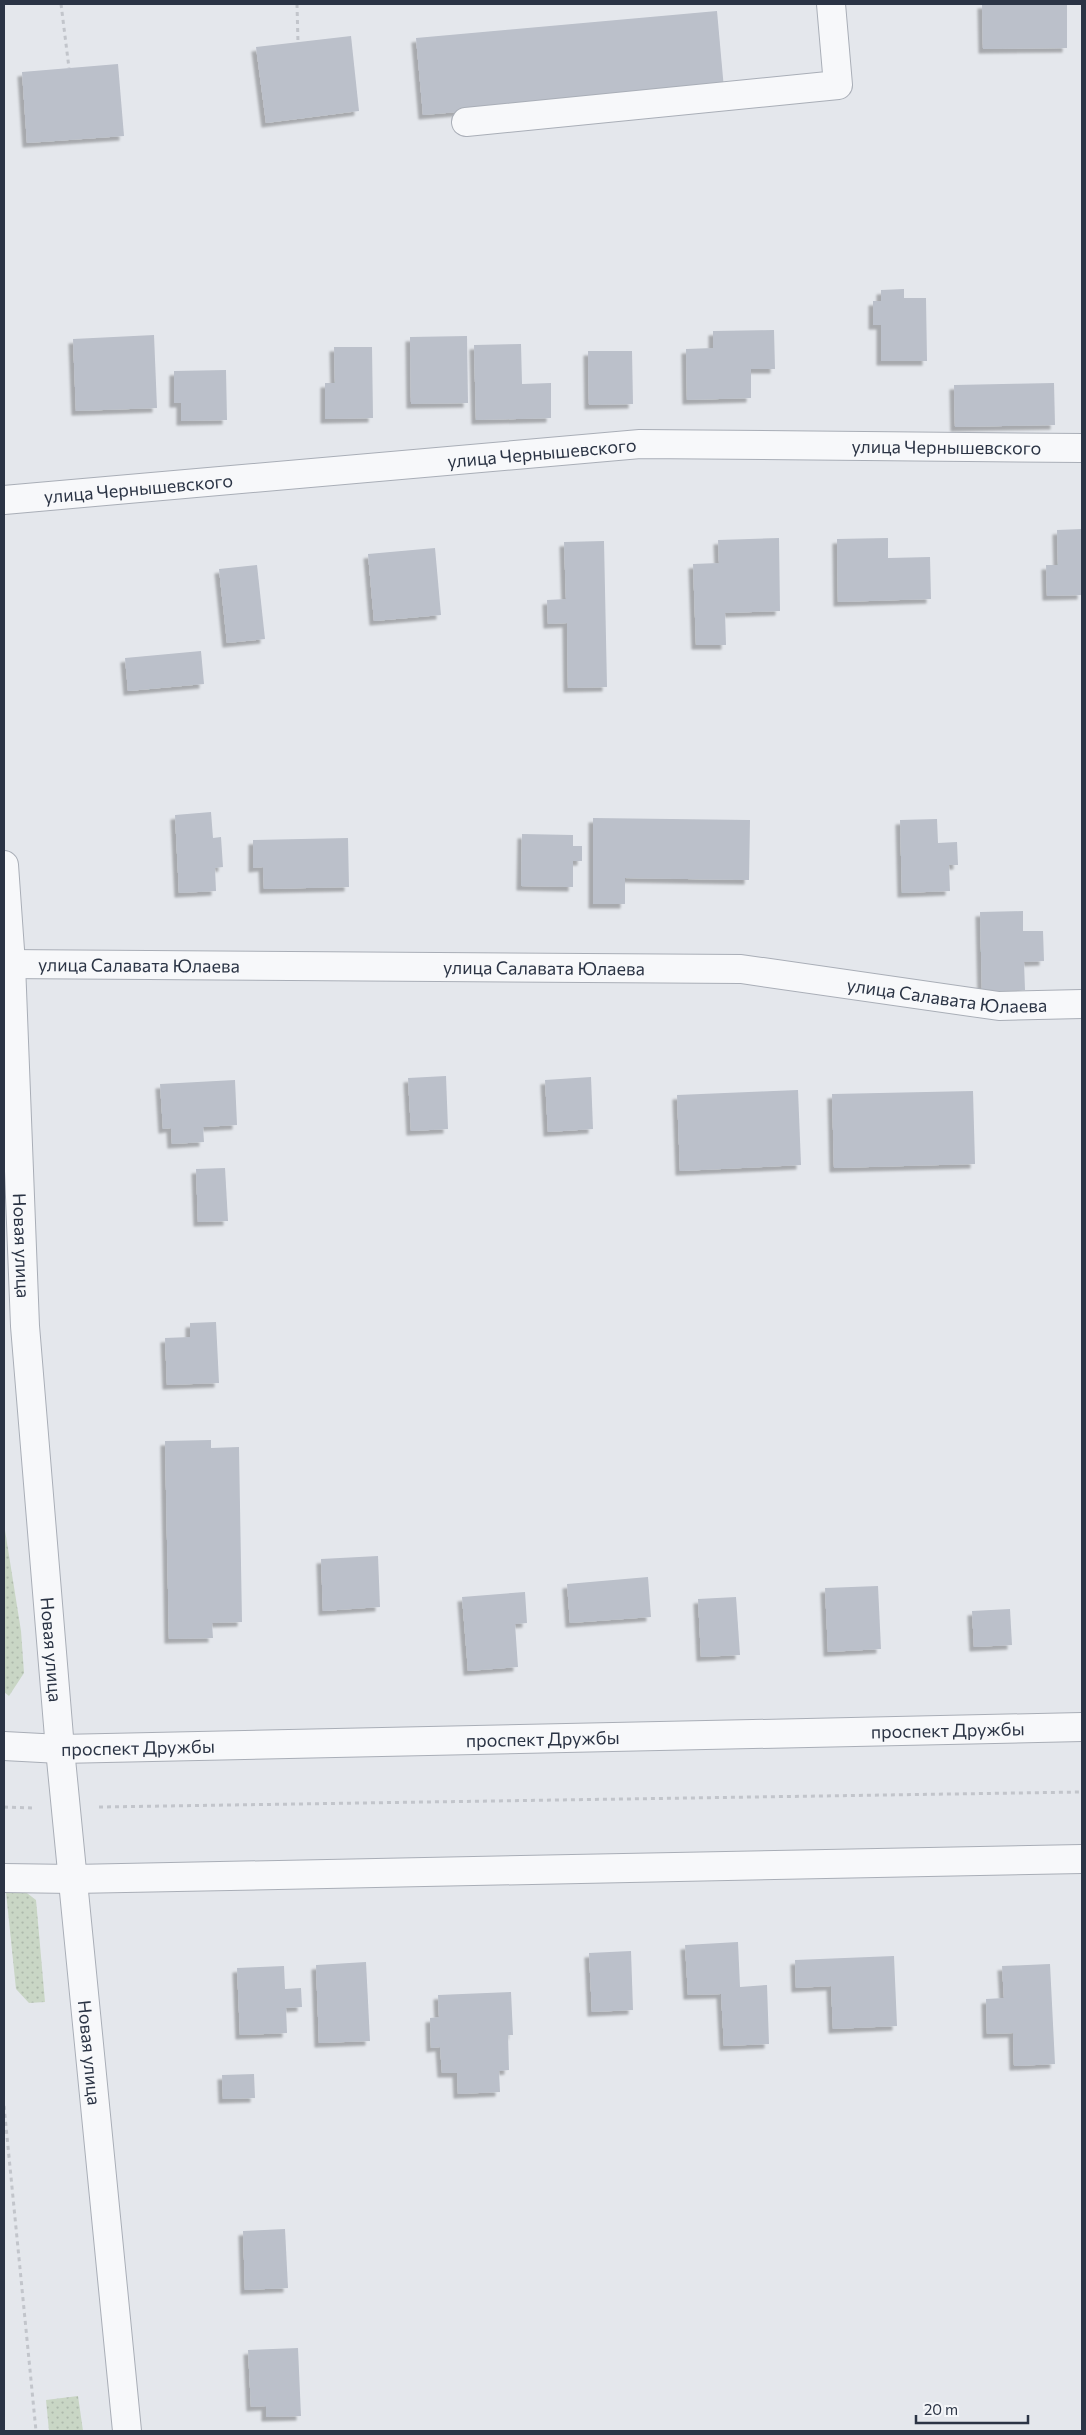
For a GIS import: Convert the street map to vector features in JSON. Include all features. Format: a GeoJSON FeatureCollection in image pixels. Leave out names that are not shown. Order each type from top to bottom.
{"type":"FeatureCollection","features":[{"type":"Feature","properties":{"kind":"street"},"geometry":{"type":"LineString","coordinates":[[466,122],[838,85],[831,4]]}},
{"type":"Feature","properties":{"kind":"street","name":"улица Чернышевского"},"geometry":{"type":"LineString","coordinates":[[4,500],[640,444],[1082,448]]}},
{"type":"Feature","properties":{"kind":"street","name":"Новая улица"},"geometry":{"type":"LineString","coordinates":[[4,865],[7,964],[25,1326],[60,1749],[127,2431]]}},
{"type":"Feature","properties":{"kind":"street","name":"улица Салавата Юлаева"},"geometry":{"type":"LineString","coordinates":[[7,964],[741,969],[999,1006],[1082,1004]]}},
{"type":"Feature","properties":{"kind":"street","name":"проспект Дружбы"},"geometry":{"type":"LineString","coordinates":[[4,1746],[60,1749],[1082,1727]]}},
{"type":"Feature","properties":{"kind":"street"},"geometry":{"type":"LineString","coordinates":[[4,1878],[73,1879],[1082,1859]]}},
{"type":"Feature","properties":{"kind":"path"},"geometry":{"type":"LineString","coordinates":[[61,4],[69,68]]}},
{"type":"Feature","properties":{"kind":"path"},"geometry":{"type":"LineString","coordinates":[[297,4],[298,43]]}},
{"type":"Feature","properties":{"kind":"path"},"geometry":{"type":"LineString","coordinates":[[4,1807],[66,1808],[1082,1792]]}},
{"type":"Feature","properties":{"kind":"path"},"geometry":{"type":"LineString","coordinates":[[4,2106],[36,2431]]}},
{"type":"Feature","properties":{"kind":"green space"},"geometry":{"type":"Polygon","coordinates":[[[4,1524],[21,1631],[24,1673],[9,1696],[4,1692],[4,1524]]]}},
{"type":"Feature","properties":{"kind":"green space"},"geometry":{"type":"Polygon","coordinates":[[[23,1890],[36,1900],[45,2002],[29,2003],[16,1989],[6,1892],[23,1890]]]}},
{"type":"Feature","properties":{"kind":"green space"},"geometry":{"type":"Polygon","coordinates":[[[78,2396],[83,2431],[49,2431],[46,2400],[78,2396]]]}},
{"type":"Feature","properties":{"kind":"building"},"geometry":{"type":"Polygon","coordinates":[[[982,4],[1067,4],[1067,48],[983,49],[982,4]]]}},
{"type":"Feature","properties":{"kind":"building"},"geometry":{"type":"Polygon","coordinates":[[[717,11],[724,89],[423,115],[416,38],[717,11]]]}},
{"type":"Feature","properties":{"kind":"building"},"geometry":{"type":"Polygon","coordinates":[[[351,36],[359,111],[266,123],[256,47],[351,36]]]}},
{"type":"Feature","properties":{"kind":"building"},"geometry":{"type":"Polygon","coordinates":[[[118,64],[124,136],[27,143],[22,72],[118,64]]]}},
{"type":"Feature","properties":{"kind":"building"},"geometry":{"type":"Polygon","coordinates":[[[904,289],[904,298],[926,298],[927,361],[881,361],[881,325],[873,325],[873,301],[881,301],[881,290],[904,289]]]}},
{"type":"Feature","properties":{"kind":"building"},"geometry":{"type":"Polygon","coordinates":[[[774,330],[775,369],[751,369],[751,398],[687,400],[686,349],[713,348],[713,331],[774,330]]]}},
{"type":"Feature","properties":{"kind":"building"},"geometry":{"type":"Polygon","coordinates":[[[154,335],[157,408],[76,411],[73,339],[154,335]]]}},
{"type":"Feature","properties":{"kind":"building"},"geometry":{"type":"Polygon","coordinates":[[[467,336],[468,403],[411,404],[410,337],[467,336]]]}},
{"type":"Feature","properties":{"kind":"building"},"geometry":{"type":"Polygon","coordinates":[[[521,344],[522,384],[551,383],[551,418],[476,420],[474,345],[521,344]]]}},
{"type":"Feature","properties":{"kind":"building"},"geometry":{"type":"Polygon","coordinates":[[[334,347],[372,347],[373,418],[325,419],[325,383],[335,383],[334,347]]]}},
{"type":"Feature","properties":{"kind":"building"},"geometry":{"type":"Polygon","coordinates":[[[588,351],[632,351],[633,404],[589,405],[588,351]]]}},
{"type":"Feature","properties":{"kind":"building"},"geometry":{"type":"Polygon","coordinates":[[[226,370],[227,420],[181,421],[181,403],[174,403],[174,371],[226,370]]]}},
{"type":"Feature","properties":{"kind":"building"},"geometry":{"type":"Polygon","coordinates":[[[1054,383],[1055,425],[955,427],[954,385],[1054,383]]]}},
{"type":"Feature","properties":{"kind":"building"},"geometry":{"type":"Polygon","coordinates":[[[1082,529],[1082,595],[1047,596],[1046,565],[1058,565],[1057,530],[1082,529]]]}},
{"type":"Feature","properties":{"kind":"building"},"geometry":{"type":"Polygon","coordinates":[[[779,538],[780,611],[725,613],[726,645],[696,645],[693,564],[719,563],[718,540],[779,538]]]}},
{"type":"Feature","properties":{"kind":"building"},"geometry":{"type":"Polygon","coordinates":[[[888,538],[888,558],[930,557],[931,599],[838,602],[837,539],[888,538]]]}},
{"type":"Feature","properties":{"kind":"building"},"geometry":{"type":"Polygon","coordinates":[[[604,541],[607,687],[568,688],[567,623],[548,624],[547,600],[566,599],[564,542],[604,541]]]}},
{"type":"Feature","properties":{"kind":"building"},"geometry":{"type":"Polygon","coordinates":[[[435,548],[441,615],[374,621],[368,554],[435,548]]]}},
{"type":"Feature","properties":{"kind":"building"},"geometry":{"type":"Polygon","coordinates":[[[257,565],[265,639],[227,643],[219,569],[257,565]]]}},
{"type":"Feature","properties":{"kind":"building"},"geometry":{"type":"Polygon","coordinates":[[[201,651],[204,684],[128,691],[125,658],[201,651]]]}},
{"type":"Feature","properties":{"kind":"building"},"geometry":{"type":"Polygon","coordinates":[[[211,812],[213,838],[221,837],[223,867],[215,868],[216,891],[179,893],[175,815],[211,812]]]}},
{"type":"Feature","properties":{"kind":"building"},"geometry":{"type":"Polygon","coordinates":[[[593,818],[750,820],[749,880],[625,878],[625,904],[593,904],[593,818]]]}},
{"type":"Feature","properties":{"kind":"building"},"geometry":{"type":"Polygon","coordinates":[[[937,819],[938,843],[957,842],[958,865],[949,865],[950,891],[902,893],[900,820],[937,819]]]}},
{"type":"Feature","properties":{"kind":"building"},"geometry":{"type":"Polygon","coordinates":[[[522,834],[573,835],[573,846],[582,846],[582,861],[573,861],[573,887],[521,886],[522,834]]]}},
{"type":"Feature","properties":{"kind":"building"},"geometry":{"type":"Polygon","coordinates":[[[348,838],[349,887],[264,889],[263,867],[253,868],[253,840],[348,838]]]}},
{"type":"Feature","properties":{"kind":"building"},"geometry":{"type":"Polygon","coordinates":[[[1023,911],[1023,931],[1043,931],[1044,961],[1024,962],[1025,990],[982,992],[980,912],[1023,911]]]}},
{"type":"Feature","properties":{"kind":"building"},"geometry":{"type":"Polygon","coordinates":[[[446,1076],[448,1129],[411,1131],[408,1078],[446,1076]]]}},
{"type":"Feature","properties":{"kind":"building"},"geometry":{"type":"Polygon","coordinates":[[[591,1077],[593,1129],[548,1132],[545,1080],[591,1077]]]}},
{"type":"Feature","properties":{"kind":"building"},"geometry":{"type":"Polygon","coordinates":[[[235,1080],[237,1125],[203,1127],[204,1142],[172,1144],[171,1128],[163,1129],[160,1084],[235,1080]]]}},
{"type":"Feature","properties":{"kind":"building"},"geometry":{"type":"Polygon","coordinates":[[[798,1090],[801,1165],[680,1171],[677,1095],[798,1090]]]}},
{"type":"Feature","properties":{"kind":"building"},"geometry":{"type":"Polygon","coordinates":[[[973,1091],[975,1164],[834,1168],[832,1094],[973,1091]]]}},
{"type":"Feature","properties":{"kind":"building"},"geometry":{"type":"Polygon","coordinates":[[[225,1168],[228,1221],[198,1222],[196,1169],[225,1168]]]}},
{"type":"Feature","properties":{"kind":"building"},"geometry":{"type":"Polygon","coordinates":[[[216,1322],[219,1383],[167,1385],[165,1338],[190,1337],[190,1323],[216,1322]]]}},
{"type":"Feature","properties":{"kind":"building"},"geometry":{"type":"Polygon","coordinates":[[[211,1440],[211,1448],[239,1447],[242,1622],[212,1623],[213,1638],[169,1639],[165,1441],[211,1440]]]}},
{"type":"Feature","properties":{"kind":"building"},"geometry":{"type":"Polygon","coordinates":[[[378,1556],[380,1607],[323,1611],[321,1559],[378,1556]]]}},
{"type":"Feature","properties":{"kind":"building"},"geometry":{"type":"Polygon","coordinates":[[[648,1577],[651,1617],[570,1623],[567,1584],[648,1577]]]}},
{"type":"Feature","properties":{"kind":"building"},"geometry":{"type":"Polygon","coordinates":[[[878,1586],[881,1649],[828,1652],[825,1588],[878,1586]]]}},
{"type":"Feature","properties":{"kind":"building"},"geometry":{"type":"Polygon","coordinates":[[[525,1592],[527,1623],[515,1624],[518,1667],[468,1671],[462,1597],[525,1592]]]}},
{"type":"Feature","properties":{"kind":"building"},"geometry":{"type":"Polygon","coordinates":[[[736,1597],[740,1655],[701,1657],[698,1599],[736,1597]]]}},
{"type":"Feature","properties":{"kind":"building"},"geometry":{"type":"Polygon","coordinates":[[[1010,1609],[1012,1645],[974,1647],[972,1611],[1010,1609]]]}},
{"type":"Feature","properties":{"kind":"building"},"geometry":{"type":"Polygon","coordinates":[[[738,1942],[740,1987],[767,1985],[769,2044],[724,2046],[721,1994],[688,1995],[685,1945],[738,1942]]]}},
{"type":"Feature","properties":{"kind":"building"},"geometry":{"type":"Polygon","coordinates":[[[631,1951],[633,2010],[592,2012],[589,1953],[631,1951]]]}},
{"type":"Feature","properties":{"kind":"building"},"geometry":{"type":"Polygon","coordinates":[[[894,1956],[897,2026],[833,2029],[831,1986],[796,1988],[795,1960],[894,1956]]]}},
{"type":"Feature","properties":{"kind":"building"},"geometry":{"type":"Polygon","coordinates":[[[366,1962],[370,2041],[319,2043],[316,1965],[366,1962]]]}},
{"type":"Feature","properties":{"kind":"building"},"geometry":{"type":"Polygon","coordinates":[[[1050,1964],[1055,2064],[1014,2066],[1013,2033],[987,2034],[986,1999],[1004,1998],[1002,1966],[1050,1964]]]}},
{"type":"Feature","properties":{"kind":"building"},"geometry":{"type":"Polygon","coordinates":[[[284,1966],[285,1989],[301,1988],[302,2007],[286,2008],[287,2033],[240,2035],[237,1968],[284,1966]]]}},
{"type":"Feature","properties":{"kind":"building"},"geometry":{"type":"Polygon","coordinates":[[[511,1992],[513,2035],[508,2035],[509,2070],[499,2071],[500,2092],[458,2094],[457,2073],[442,2073],[440,2047],[431,2048],[430,2018],[439,2017],[438,1995],[511,1992]]]}},
{"type":"Feature","properties":{"kind":"building"},"geometry":{"type":"Polygon","coordinates":[[[254,2074],[255,2098],[223,2099],[222,2075],[254,2074]]]}},
{"type":"Feature","properties":{"kind":"building"},"geometry":{"type":"Polygon","coordinates":[[[285,2229],[288,2288],[245,2290],[243,2231],[285,2229]]]}},
{"type":"Feature","properties":{"kind":"building"},"geometry":{"type":"Polygon","coordinates":[[[298,2348],[301,2416],[266,2417],[266,2406],[251,2407],[248,2350],[298,2348]]]}}]}
